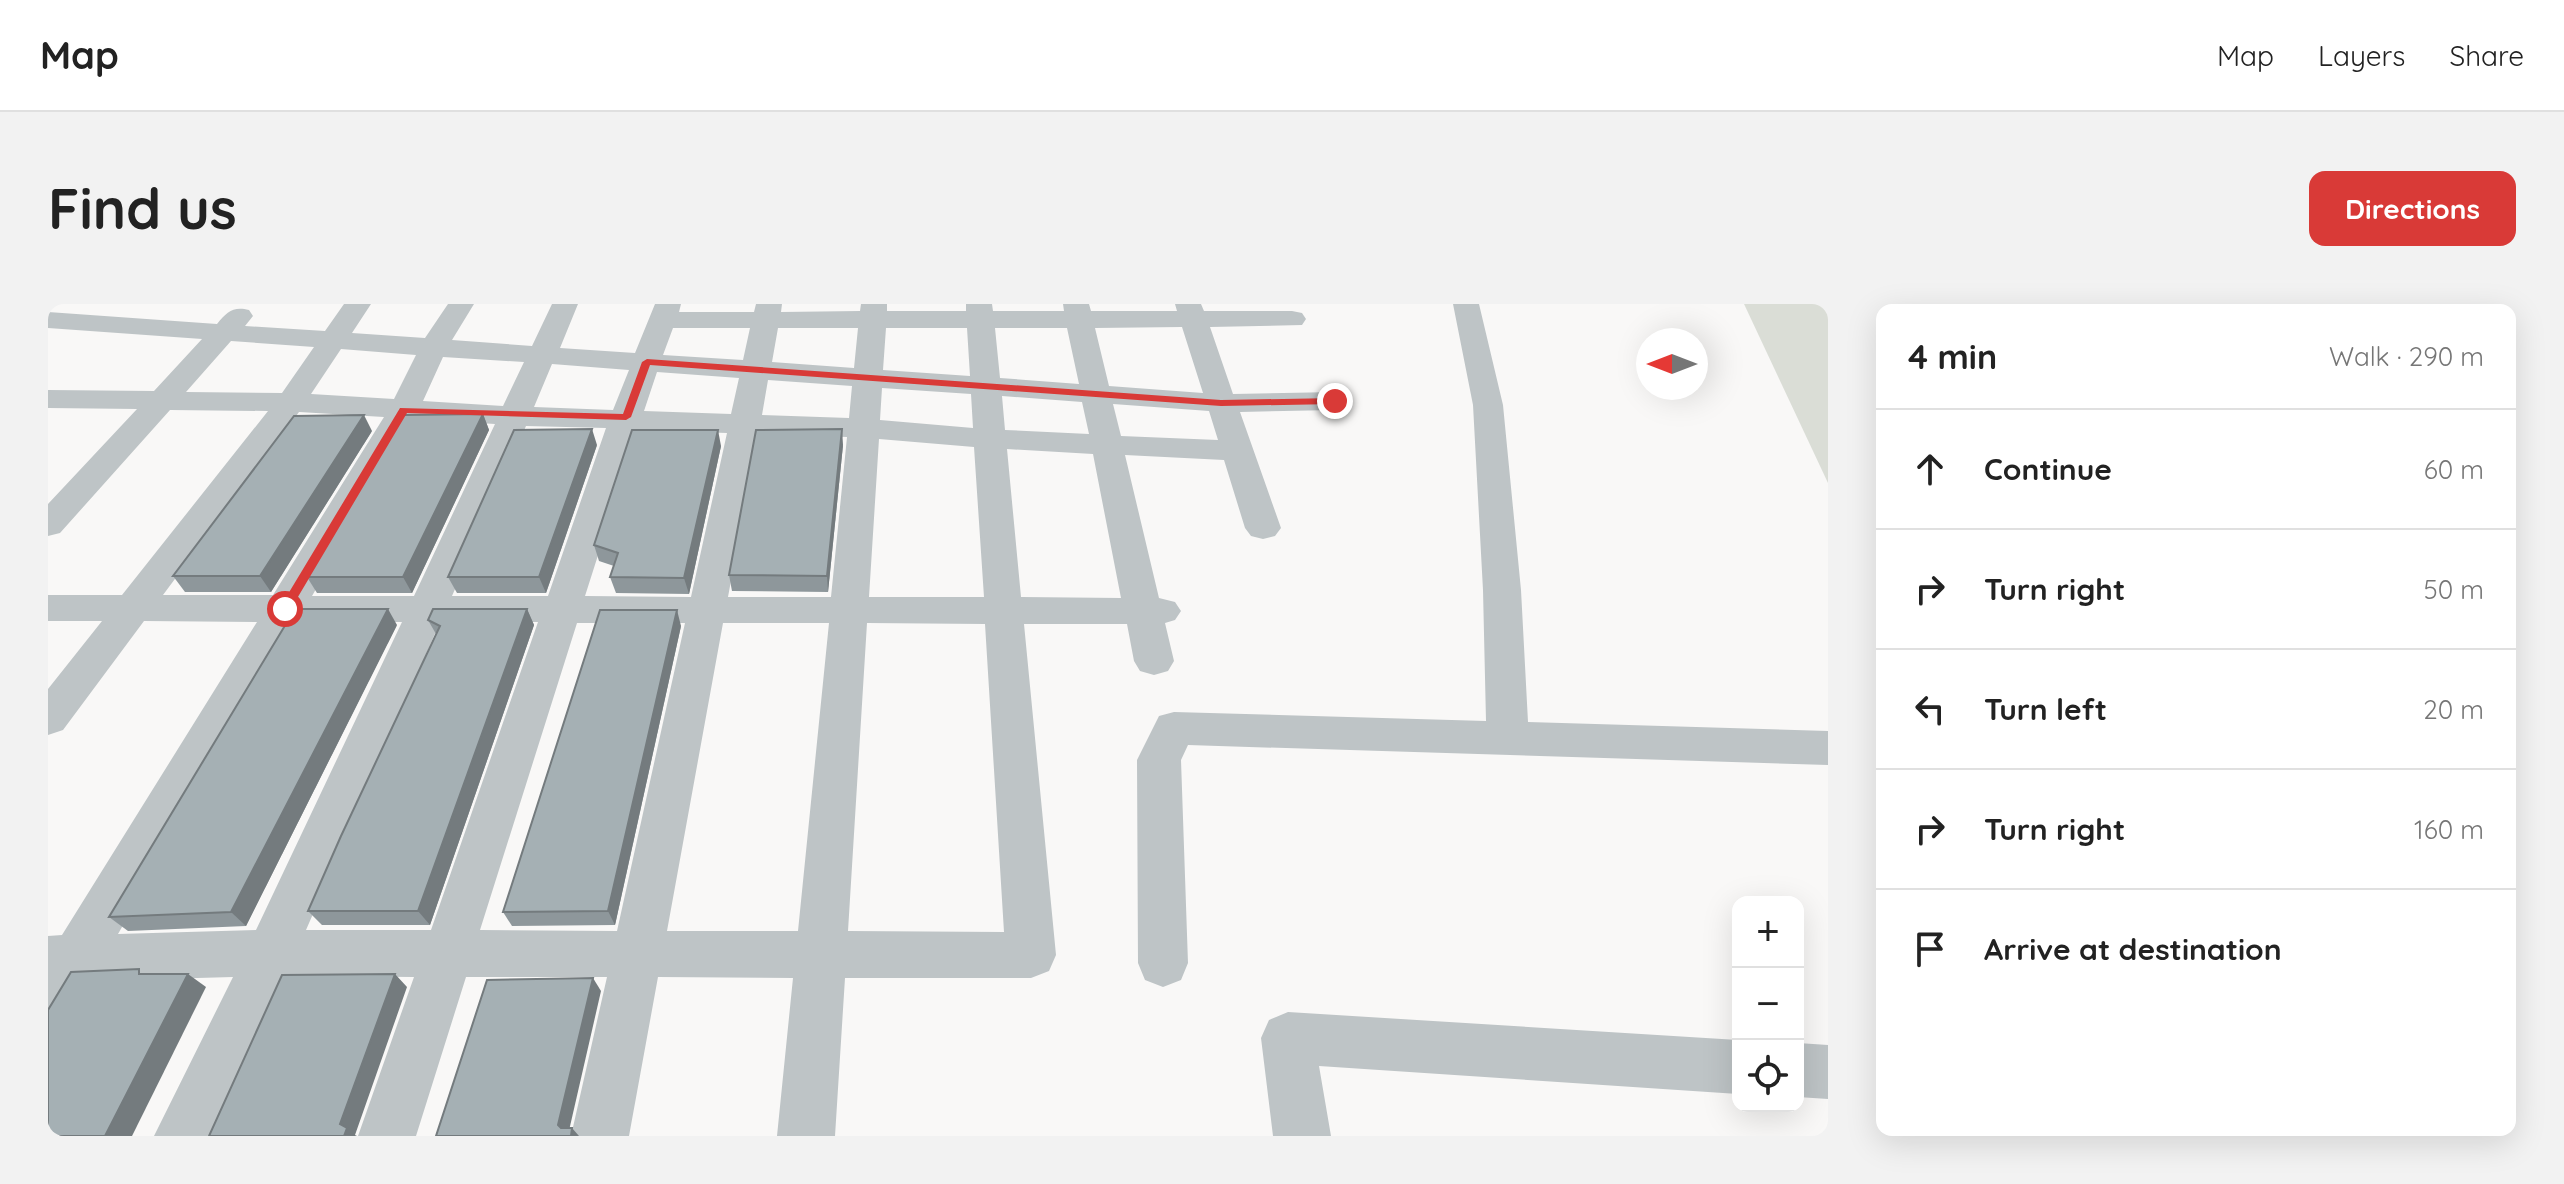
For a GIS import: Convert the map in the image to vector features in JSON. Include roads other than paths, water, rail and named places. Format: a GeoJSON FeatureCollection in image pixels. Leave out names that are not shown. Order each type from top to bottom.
{"type":"FeatureCollection","features":[{"type":"Feature","properties":{"kind":"street"},"geometry":{"type":"LineString","coordinates":[[48,525],[251,304]]}},
{"type":"Feature","properties":{"kind":"street"},"geometry":{"type":"LineString","coordinates":[[48,719],[291,402],[331,339],[358,304]]}},
{"type":"Feature","properties":{"kind":"street"},"geometry":{"type":"LineString","coordinates":[[48,1005],[62,960],[285,609],[404,410],[434,346],[461,304]]}},
{"type":"Feature","properties":{"kind":"street"},"geometry":{"type":"LineString","coordinates":[[183,1136],[271,953],[565,304]]}},
{"type":"Feature","properties":{"kind":"street"},"geometry":{"type":"LineString","coordinates":[[1466,304],[1488,405],[1502,590],[1508,738]]}},
{"type":"Feature","properties":{"kind":"street"},"geometry":{"type":"LineString","coordinates":[[1191,311],[1263,528]]}},
{"type":"Feature","properties":{"kind":"street"},"geometry":{"type":"LineString","coordinates":[[387,1136],[626,417],[665,312],[1191,311],[1293,321]]}},
{"type":"Feature","properties":{"kind":"street"},"geometry":{"type":"LineString","coordinates":[[600,1136],[768,312]]}},
{"type":"Feature","properties":{"kind":"street"},"geometry":{"type":"LineString","coordinates":[[806,1136],[874,312]]}},
{"type":"Feature","properties":{"kind":"street"},"geometry":{"type":"LineString","coordinates":[[62,960],[271,953],[1031,955],[980,312]]}},
{"type":"Feature","properties":{"kind":"street"},"geometry":{"type":"LineString","coordinates":[[1077,312],[1106,445],[1152,611],[1154,661]]}},
{"type":"Feature","properties":{"kind":"street"},"geometry":{"type":"LineString","coordinates":[[58,319],[1221,403],[1335,401]]}},
{"type":"Feature","properties":{"kind":"street"},"geometry":{"type":"LineString","coordinates":[[48,374],[171,391],[404,410],[866,428],[990,439],[1237,451]]}},
{"type":"Feature","properties":{"kind":"street"},"geometry":{"type":"LineString","coordinates":[[48,399],[171,391]]}},
{"type":"Feature","properties":{"kind":"street"},"geometry":{"type":"LineString","coordinates":[[48,608],[1152,611]]}},
{"type":"Feature","properties":{"kind":"street"},"geometry":{"type":"LineString","coordinates":[[1163,963],[1159,760],[1174,728],[1828,748]]}},
{"type":"Feature","properties":{"kind":"street"},"geometry":{"type":"LineString","coordinates":[[1302,1136],[1288,1038],[1732,1067]]}},
{"type":"Feature","properties":{"kind":"street"},"geometry":{"type":"LineString","coordinates":[[1804,1070],[1828,1072]]}}]}
